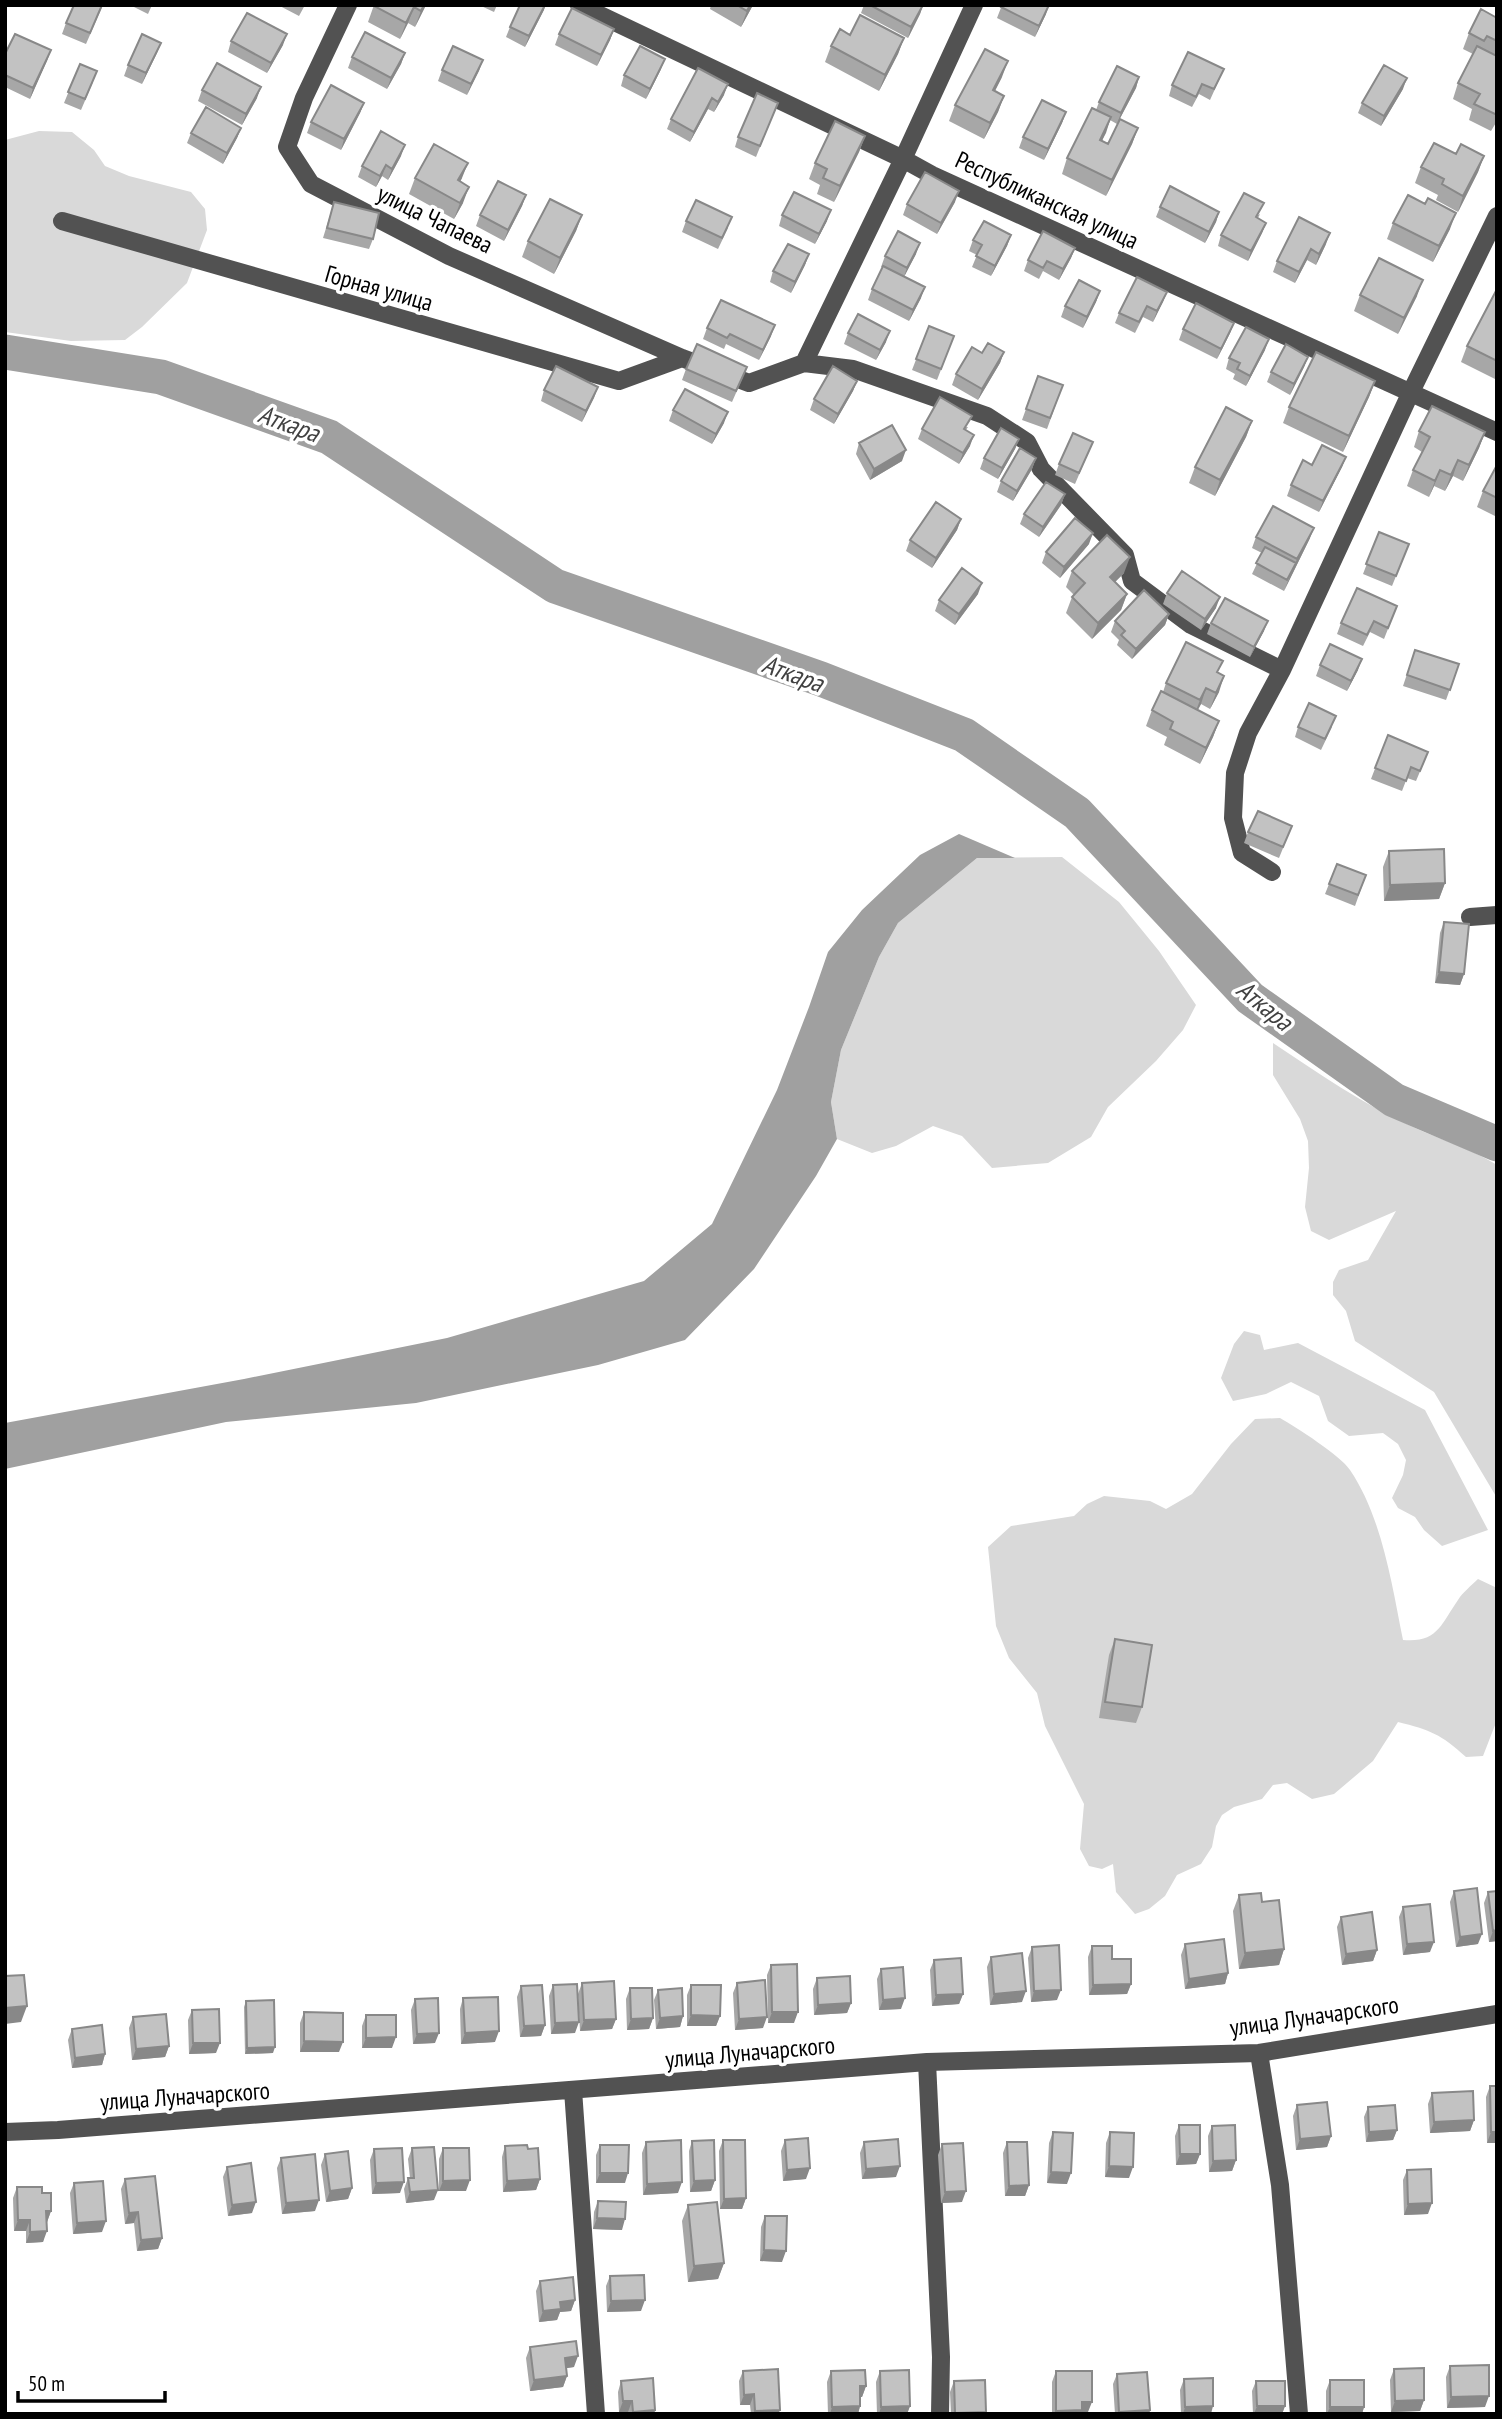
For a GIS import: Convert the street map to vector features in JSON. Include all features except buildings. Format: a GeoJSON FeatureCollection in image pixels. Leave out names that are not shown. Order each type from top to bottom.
{"type":"FeatureCollection","features":[{"type":"Feature","properties":{"kind":"street","name":"улица Чапаева"},"geometry":{"type":"LineString","coordinates":[[348,5],[304,98],[287,147],[311,184],[449,256],[682,358]]}},
{"type":"Feature","properties":{"kind":"street","name":"Республиканская улица"},"geometry":{"type":"LineString","coordinates":[[579,5],[932,175],[1497,432]]}},
{"type":"Feature","properties":{"kind":"street"},"geometry":{"type":"LineString","coordinates":[[804,363],[974,5]]}},
{"type":"Feature","properties":{"kind":"street"},"geometry":{"type":"LineString","coordinates":[[1272,872],[1242,853],[1233,818],[1235,773],[1248,733],[1282,670],[1410,394],[1497,216]]}},
{"type":"Feature","properties":{"kind":"street","name":"Горная улица"},"geometry":{"type":"LineString","coordinates":[[62,222],[619,380],[682,358]]}},
{"type":"Feature","properties":{"kind":"street"},"geometry":{"type":"LineString","coordinates":[[682,358],[750,383],[804,363],[853,369],[987,416],[1027,442],[1041,469],[1125,555],[1132,581],[1191,625],[1282,670]]}},
{"type":"Feature","properties":{"kind":"street"},"geometry":{"type":"LineString","coordinates":[[1470,917],[1497,915]]}},
{"type":"Feature","properties":{"kind":"street","name":"улица Луначарского"},"geometry":{"type":"LineString","coordinates":[[5,2133],[927,2062],[1259,2053],[1497,2014]]}},
{"type":"Feature","properties":{"kind":"street"},"geometry":{"type":"LineString","coordinates":[[1259,2053],[1280,2185],[1299,2414]]}},
{"type":"Feature","properties":{"kind":"street"},"geometry":{"type":"LineString","coordinates":[[927,2062],[941,2357],[940,2414]]}},
{"type":"Feature","properties":{"kind":"street"},"geometry":{"type":"LineString","coordinates":[[573,2090],[596,2414]]}},
{"type":"Feature","properties":{"kind":"shaded area"},"geometry":{"type":"Polygon","coordinates":[[[39,131],[72,132],[94,150],[105,166],[129,176],[191,192],[205,209],[207,230],[187,283],[125,340],[71,341],[5,332],[5,140],[39,131]]]}},
{"type":"Feature","properties":{"kind":"shaded area"},"geometry":{"type":"Polygon","coordinates":[[[959,834],[1015,858],[977,858],[898,923],[879,957],[841,1050],[831,1102],[837,1139],[816,1176],[754,1269],[685,1340],[598,1365],[416,1403],[226,1422],[5,1469],[5,1423],[447,1338],[644,1281],[712,1224],[777,1090],[828,952],[862,910],[920,855],[959,834]]]}},
{"type":"Feature","properties":{"kind":"shaded area"},"geometry":{"type":"Polygon","coordinates":[[[1062,857],[1119,902],[1159,951],[1196,1005],[1183,1030],[1156,1061],[1108,1107],[1091,1137],[1048,1163],[992,1168],[962,1136],[933,1126],[896,1146],[872,1153],[837,1139],[831,1102],[841,1050],[879,957],[898,923],[977,858],[1062,857]]]}},
{"type":"Feature","properties":{"kind":"shaded area"},"geometry":{"type":"Polygon","coordinates":[[[1273,1043],[1376,1108],[1497,1165],[1497,1498],[1434,1392],[1355,1341],[1346,1311],[1333,1295],[1333,1282],[1339,1270],[1368,1260],[1396,1211],[1329,1240],[1311,1231],[1305,1207],[1309,1168],[1308,1141],[1300,1119],[1273,1075],[1273,1043]]]}},
{"type":"Feature","properties":{"kind":"shaded area"},"geometry":{"type":"Polygon","coordinates":[[[1244,1331],[1260,1335],[1264,1350],[1298,1343],[1425,1410],[1488,1530],[1442,1546],[1424,1530],[1415,1517],[1398,1508],[1392,1498],[1403,1475],[1406,1460],[1398,1444],[1383,1433],[1349,1436],[1328,1421],[1319,1396],[1291,1382],[1266,1394],[1233,1401],[1221,1378],[1234,1344],[1244,1331]]]}},
{"type":"Feature","properties":{"kind":"shaded area"},"geometry":{"type":"Polygon","coordinates":[[[1280,1418],[1338,1457],[1350,1470],[1361,1489],[1378,1530],[1403,1640],[1415,1640],[1431,1635],[1442,1624],[1462,1594],[1478,1579],[1497,1588],[1497,1720],[1483,1756],[1466,1757],[1435,1734],[1398,1722],[1373,1761],[1334,1794],[1312,1799],[1287,1783],[1273,1785],[1262,1799],[1234,1807],[1222,1815],[1216,1826],[1212,1847],[1201,1864],[1177,1875],[1165,1896],[1149,1909],[1135,1914],[1116,1892],[1113,1864],[1102,1869],[1089,1866],[1080,1849],[1084,1804],[1045,1726],[1037,1693],[1009,1658],[996,1626],[988,1547],[1011,1526],[1074,1516],[1087,1504],[1104,1496],[1150,1501],[1166,1509],[1192,1494],[1231,1444],[1255,1419],[1280,1418]]]}},
{"type":"Feature","properties":{"kind":"waterway","name":"Аткара"},"geometry":{"type":"LineString","coordinates":[[5,352],[161,377],[329,437],[555,586],[821,679],[964,735],[1077,813],[1250,998],[1394,1100],[1497,1144]]}}]}
